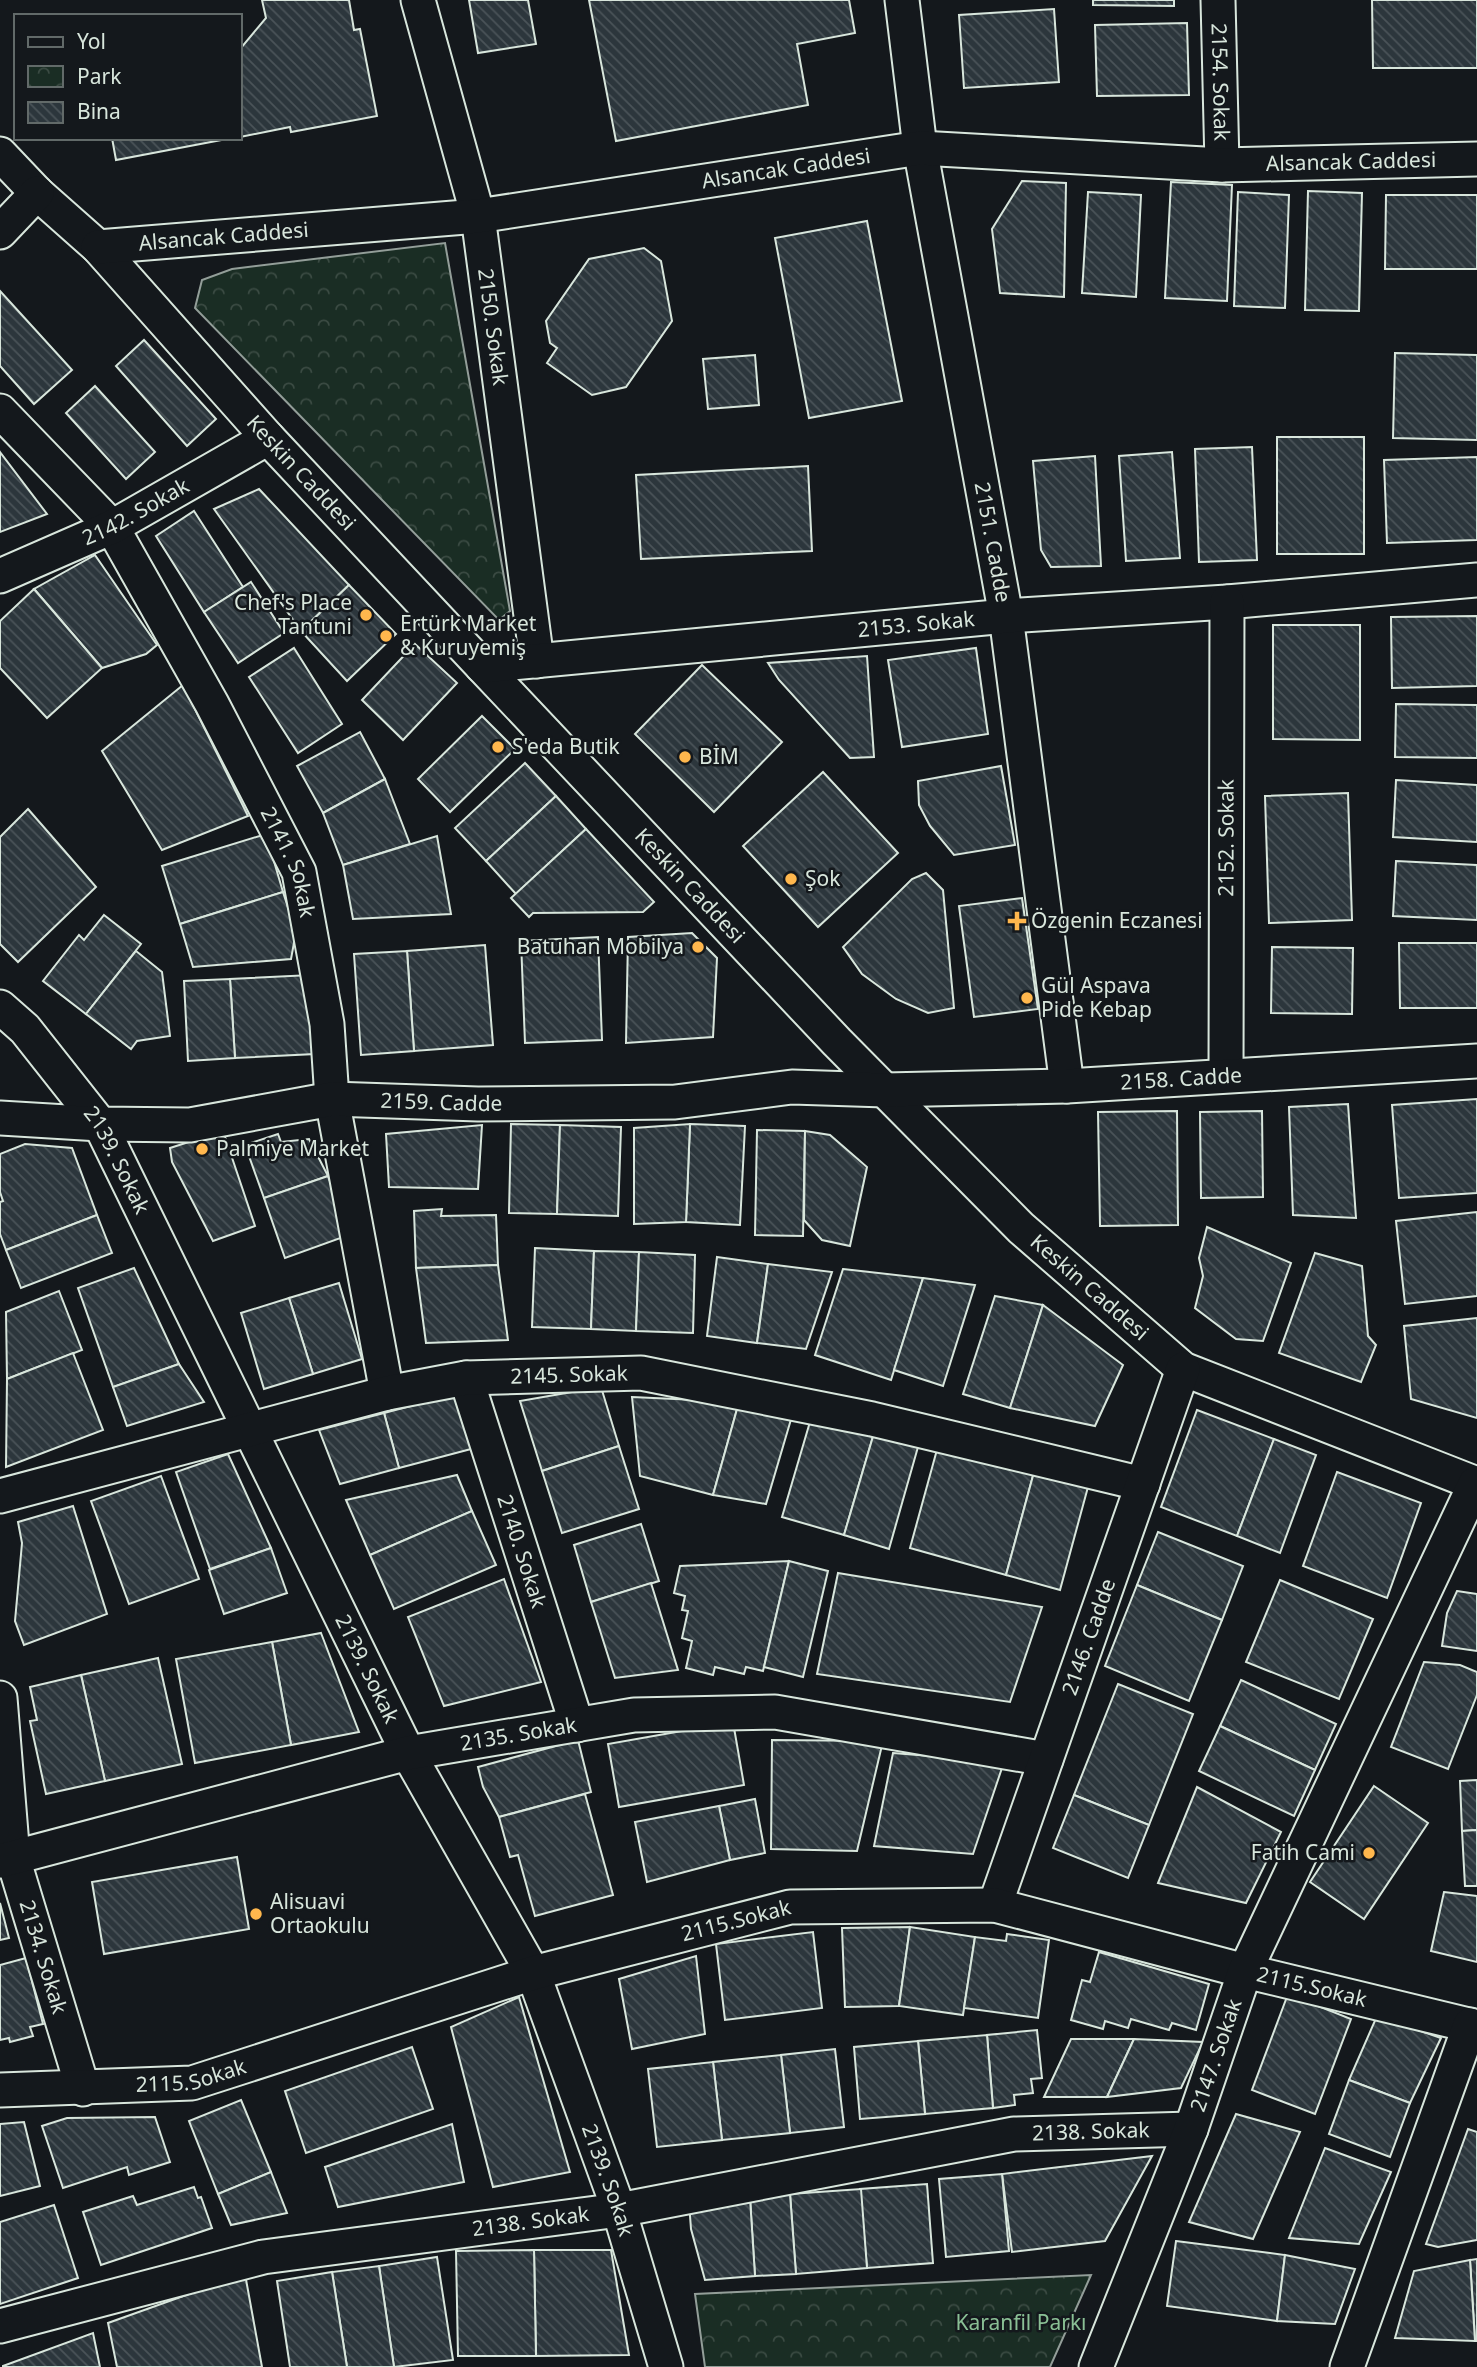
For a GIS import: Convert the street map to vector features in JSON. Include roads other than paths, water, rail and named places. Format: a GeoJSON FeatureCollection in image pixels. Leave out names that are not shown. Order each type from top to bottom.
{"type":"FeatureCollection","features":[{"type":"Feature","properties":{"kind":"street","name":"2150. Sokak"},"geometry":{"type":"LineString","coordinates":[[418,0],[478,216],[537,661]]}},
{"type":"Feature","properties":{"kind":"street","name":"2151. Cadde"},"geometry":{"type":"LineString","coordinates":[[902,0],[920,148],[1006,616],[1067,1086]]}},
{"type":"Feature","properties":{"kind":"street","name":"2154. Sokak"},"geometry":{"type":"LineString","coordinates":[[1218,0],[1222,165]]}},
{"type":"Feature","properties":{"kind":"street","name":"Alsancak Caddesi"},"geometry":{"type":"LineString","coordinates":[[98,247],[478,216],[920,148],[1222,165],[1477,159]]}},
{"type":"Feature","properties":{"kind":"street","name":"Keskin Caddesi"},"geometry":{"type":"LineString","coordinates":[[0,154],[37,193],[98,247],[268,438],[482,666],[884,1090],[1021,1228],[1183,1368],[1476,1484]]}},
{"type":"Feature","properties":{"kind":"street"},"geometry":{"type":"LineString","coordinates":[[0,232],[37,193]]}},
{"type":"Feature","properties":{"kind":"street","name":"2141. Sokak"},"geometry":{"type":"LineString","coordinates":[[0,411],[112,527],[212,704],[299,872],[327,1024],[332,1099],[387,1393]]}},
{"type":"Feature","properties":{"kind":"street","name":"2142. Sokak"},"geometry":{"type":"LineString","coordinates":[[0,576],[112,527],[268,438]]}},
{"type":"Feature","properties":{"kind":"street","name":"2153. Sokak"},"geometry":{"type":"LineString","coordinates":[[482,666],[1006,616],[1227,602],[1477,580]]}},
{"type":"Feature","properties":{"kind":"street","name":"2152. Sokak"},"geometry":{"type":"LineString","coordinates":[[1226,1074],[1227,602]]}},
{"type":"Feature","properties":{"kind":"street","name":"2139. Sokak"},"geometry":{"type":"LineString","coordinates":[[0,1007],[25,1030],[100,1124],[408,1753],[533,1973],[619,2210],[666,2367]]}},
{"type":"Feature","properties":{"kind":"street","name":"2158. Cadde"},"geometry":{"type":"LineString","coordinates":[[884,1090],[1067,1086],[1226,1074],[1477,1061]]}},
{"type":"Feature","properties":{"kind":"street","name":"2159. Cadde"},"geometry":{"type":"LineString","coordinates":[[0,1118],[100,1124],[190,1125],[332,1099],[478,1104],[676,1102],[792,1087],[884,1090]]}},
{"type":"Feature","properties":{"kind":"street","name":"2146. Cadde"},"geometry":{"type":"LineString","coordinates":[[995,1905],[1183,1368]]}},
{"type":"Feature","properties":{"kind":"street","name":"2145. Sokak"},"geometry":{"type":"LineString","coordinates":[[0,1496],[247,1428],[387,1393],[466,1378],[641,1373],[872,1419],[1143,1484]]}},
{"type":"Feature","properties":{"kind":"street","name":"2140. Sokak"},"geometry":{"type":"LineString","coordinates":[[466,1378],[577,1725]]}},
{"type":"Feature","properties":{"kind":"street","name":"2147. Sokak"},"geometry":{"type":"LineString","coordinates":[[1096,2367],[1191,2129],[1245,1971],[1476,1484]]}},
{"type":"Feature","properties":{"kind":"street","name":"2134. Sokak"},"geometry":{"type":"LineString","coordinates":[[0,1698],[6,1859],[83,2089]]}},
{"type":"Feature","properties":{"kind":"street","name":"2135. Sokak"},"geometry":{"type":"LineString","coordinates":[[6,1859],[408,1753],[634,1716],[775,1712],[1046,1759]]}},
{"type":"Feature","properties":{"kind":"street","name":"2115.Sokak"},"geometry":{"type":"LineString","coordinates":[[0,2090],[192,2083],[533,1973],[790,1907],[995,1905],[1245,1971],[1473,2026]]}},
{"type":"Feature","properties":{"kind":"street"},"geometry":{"type":"LineString","coordinates":[[1347,2367],[1473,2026]]}},
{"type":"Feature","properties":{"kind":"street","name":"2138. Sokak"},"geometry":{"type":"LineString","coordinates":[[0,2326],[263,2257],[619,2210],[1014,2134],[1191,2129]]}},
{"type":"Feature","properties":{"kind":"place","name":"Chef's Place Tantuni"},"geometry":{"type":"Point","coordinates":[366,615]}},
{"type":"Feature","properties":{"kind":"place","name":"Ertürk Market & Kuruyemiş"},"geometry":{"type":"Point","coordinates":[386,636]}},
{"type":"Feature","properties":{"kind":"place","name":"S'eda Butik"},"geometry":{"type":"Point","coordinates":[498,747]}},
{"type":"Feature","properties":{"kind":"place","name":"BİM"},"geometry":{"type":"Point","coordinates":[685,757]}},
{"type":"Feature","properties":{"kind":"place","name":"Şok"},"geometry":{"type":"Point","coordinates":[791,879]}},
{"type":"Feature","properties":{"kind":"place","name":"Özgenin Eczanesi"},"geometry":{"type":"Point","coordinates":[1017,921]}},
{"type":"Feature","properties":{"kind":"place","name":"Batuhan Mobilya"},"geometry":{"type":"Point","coordinates":[698,947]}},
{"type":"Feature","properties":{"kind":"place","name":"Gül Aspava Pide Kebap"},"geometry":{"type":"Point","coordinates":[1027,998]}},
{"type":"Feature","properties":{"kind":"place","name":"Palmiye Market"},"geometry":{"type":"Point","coordinates":[202,1149]}},
{"type":"Feature","properties":{"kind":"place","name":"Fatih Cami"},"geometry":{"type":"Point","coordinates":[1369,1853]}},
{"type":"Feature","properties":{"kind":"place","name":"Alisuavi Ortaokulu"},"geometry":{"type":"Point","coordinates":[256,1914]}},
{"type":"Feature","properties":{"kind":"park label","name":"Karanfil Parkı"},"geometry":{"type":"Point","coordinates":[1021,2323]}}]}
